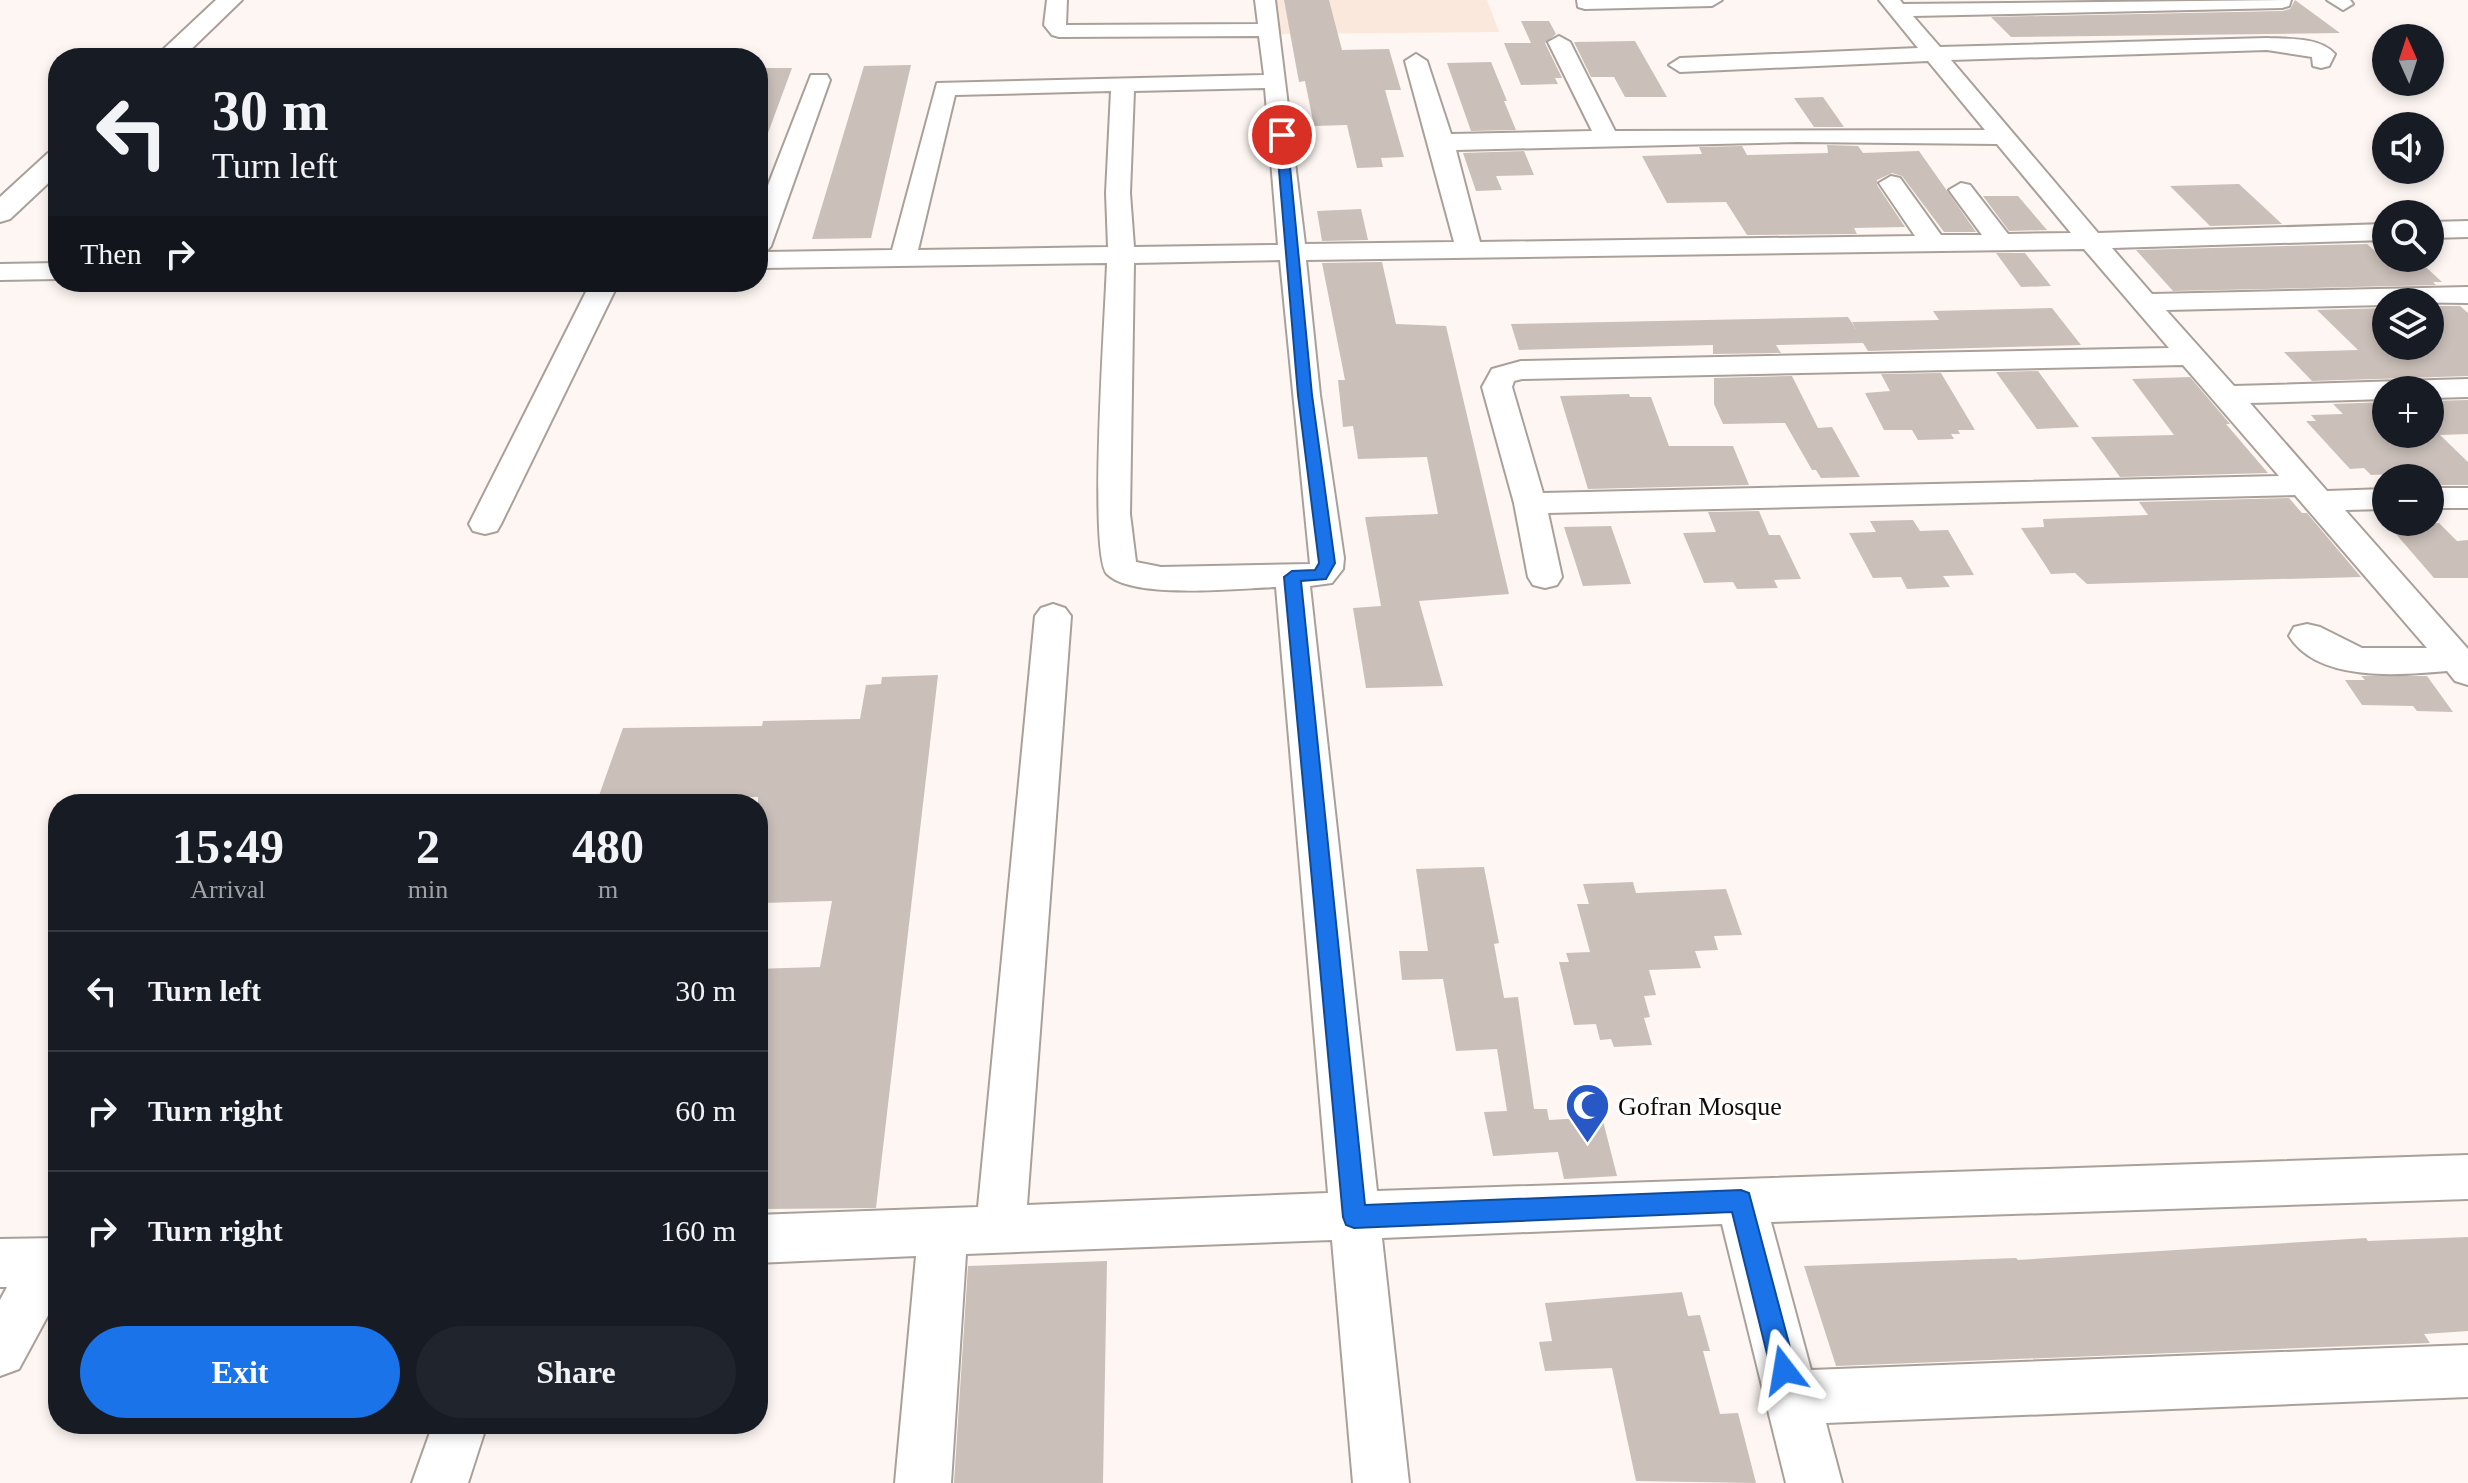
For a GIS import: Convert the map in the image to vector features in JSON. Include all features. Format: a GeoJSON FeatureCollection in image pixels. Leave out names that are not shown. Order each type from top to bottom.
{"type":"FeatureCollection","features":[{"type":"Feature","properties":{"kind":"main road"},"geometry":{"type":"LineString","coordinates":[[178,48],[230,0]]}},
{"type":"Feature","properties":{"kind":"main road"},"geometry":{"type":"LineString","coordinates":[[0,213],[48,168]]}},
{"type":"Feature","properties":{"kind":"street"},"geometry":{"type":"LineString","coordinates":[[1057,0],[1055,25],[1059,31],[1270,30]]}},
{"type":"Feature","properties":{"kind":"street"},"geometry":{"type":"LineString","coordinates":[[1123,84],[1118,193],[1121,254],[1114,514],[1120,568],[1140,576],[1161,578],[1320,575],[1327,563],[1265,0]]}},
{"type":"Feature","properties":{"kind":"street"},"geometry":{"type":"LineString","coordinates":[[1585,3],[1712,0]]}},
{"type":"Feature","properties":{"kind":"street"},"geometry":{"type":"LineString","coordinates":[[1894,5],[2282,2]]}},
{"type":"Feature","properties":{"kind":"street"},"geometry":{"type":"LineString","coordinates":[[1894,5],[2091,241],[2462,665]]}},
{"type":"Feature","properties":{"kind":"street"},"geometry":{"type":"LineString","coordinates":[[1559,42],[1607,138]]}},
{"type":"Feature","properties":{"kind":"street"},"geometry":{"type":"LineString","coordinates":[[1680,65],[2259,44],[2306,47],[2324,54],[2321,61]]}},
{"type":"Feature","properties":{"kind":"street"},"geometry":{"type":"LineString","coordinates":[[1416,61],[1469,248]]}},
{"type":"Feature","properties":{"kind":"street"},"geometry":{"type":"LineString","coordinates":[[768,219],[819,80]]}},
{"type":"Feature","properties":{"kind":"street"},"geometry":{"type":"LineString","coordinates":[[903,258],[945,88],[1275,81]]}},
{"type":"Feature","properties":{"kind":"street"},"geometry":{"type":"LineString","coordinates":[[1925,136],[2045,185]]}},
{"type":"Feature","properties":{"kind":"street"},"geometry":{"type":"LineString","coordinates":[[1444,151],[1447,143],[1461,141],[2004,137]]}},
{"type":"Feature","properties":{"kind":"street"},"geometry":{"type":"LineString","coordinates":[[1891,183],[1932,241]]}},
{"type":"Feature","properties":{"kind":"street"},"geometry":{"type":"LineString","coordinates":[[1961,190],[2000,241]]}},
{"type":"Feature","properties":{"kind":"street"},"geometry":{"type":"LineString","coordinates":[[2444,230],[2468,229]]}},
{"type":"Feature","properties":{"kind":"street"},"geometry":{"type":"LineString","coordinates":[[768,260],[2091,241],[2372,232]]}},
{"type":"Feature","properties":{"kind":"street"},"geometry":{"type":"LineString","coordinates":[[0,272],[48,271]]}},
{"type":"Feature","properties":{"kind":"street"},"geometry":{"type":"LineString","coordinates":[[485,524],[600,292]]}},
{"type":"Feature","properties":{"kind":"street"},"geometry":{"type":"LineString","coordinates":[[2145,302],[2468,295]]}},
{"type":"Feature","properties":{"kind":"street"},"geometry":{"type":"LineString","coordinates":[[1545,577],[1530,503],[1497,387],[1502,375],[1511,372],[2193,356]]}},
{"type":"Feature","properties":{"kind":"street"},"geometry":{"type":"LineString","coordinates":[[2444,389],[2468,388]]}},
{"type":"Feature","properties":{"kind":"street"},"geometry":{"type":"LineString","coordinates":[[2227,395],[2372,390]]}},
{"type":"Feature","properties":{"kind":"street"},"geometry":{"type":"LineString","coordinates":[[1530,503],[2313,493],[2372,498]]}},
{"type":"Feature","properties":{"kind":"street"},"geometry":{"type":"LineString","coordinates":[[2444,498],[2468,498]]}},
{"type":"Feature","properties":{"kind":"street"},"geometry":{"type":"LineString","coordinates":[[1292,577],[1381,1483]]}},
{"type":"Feature","properties":{"kind":"street"},"geometry":{"type":"LineString","coordinates":[[1000,1231],[1053,616]]}},
{"type":"Feature","properties":{"kind":"street"},"geometry":{"type":"LineString","coordinates":[[2307,636],[2335,655],[2356,662],[2462,665]]}},
{"type":"Feature","properties":{"kind":"street"},"geometry":{"type":"LineString","coordinates":[[768,1239],[2468,1177]]}},
{"type":"Feature","properties":{"kind":"street"},"geometry":{"type":"LineString","coordinates":[[1741,1201],[1814,1483]]}},
{"type":"Feature","properties":{"kind":"street"},"geometry":{"type":"LineString","coordinates":[[923,1483],[943,1233]]}},
{"type":"Feature","properties":{"kind":"street"},"geometry":{"type":"LineString","coordinates":[[0,1263],[48,1262]]}},
{"type":"Feature","properties":{"kind":"street"},"geometry":{"type":"LineString","coordinates":[[0,1350],[48,1272]]}},
{"type":"Feature","properties":{"kind":"street"},"geometry":{"type":"LineString","coordinates":[[1791,1398],[2468,1371]]}},
{"type":"Feature","properties":{"kind":"street"},"geometry":{"type":"LineString","coordinates":[[440,1483],[457,1434]]}},
{"type":"Feature","properties":{"kind":"shaded area"},"geometry":{"type":"Polygon","coordinates":[[[1276,0],[1487,0],[1499,32],[1280,34],[1276,0]]]}},
{"type":"Feature","properties":{"kind":"building"},"geometry":{"type":"Polygon","coordinates":[[[1284,0],[1329,0],[1342,50],[1389,49],[1401,90],[1385,90],[1404,157],[1381,158],[1383,167],[1357,168],[1347,125],[1314,126],[1305,81],[1299,82],[1284,0]]]}},
{"type":"Feature","properties":{"kind":"building"},"geometry":{"type":"Polygon","coordinates":[[[2295,0],[2340,33],[2011,37],[1991,17],[2282,11],[2290,9],[2295,0]]]}},
{"type":"Feature","properties":{"kind":"building"},"geometry":{"type":"Polygon","coordinates":[[[1521,21],[1549,21],[1556,34],[1545,43],[1562,78],[1555,78],[1558,84],[1521,85],[1504,43],[1531,43],[1521,21]]]}},
{"type":"Feature","properties":{"kind":"building"},"geometry":{"type":"Polygon","coordinates":[[[1635,41],[1667,97],[1625,97],[1614,77],[1591,77],[1574,42],[1635,41]]]}},
{"type":"Feature","properties":{"kind":"building"},"geometry":{"type":"Polygon","coordinates":[[[1491,62],[1516,130],[1471,131],[1447,63],[1491,62]]]}},
{"type":"Feature","properties":{"kind":"building"},"geometry":{"type":"Polygon","coordinates":[[[911,65],[871,238],[812,239],[864,66],[911,65]]]}},
{"type":"Feature","properties":{"kind":"building"},"geometry":{"type":"Polygon","coordinates":[[[768,68],[792,68],[768,133],[768,68]]]}},
{"type":"Feature","properties":{"kind":"building"},"geometry":{"type":"Polygon","coordinates":[[[1823,97],[1844,127],[1814,127],[1794,98],[1823,97]]]}},
{"type":"Feature","properties":{"kind":"building"},"geometry":{"type":"Polygon","coordinates":[[[1827,145],[1858,146],[1863,153],[1919,151],[1976,232],[1944,232],[1902,176],[1892,173],[1877,180],[1877,185],[1905,227],[1854,228],[1857,234],[1747,235],[1726,202],[1667,203],[1642,156],[1702,154],[1699,147],[1742,146],[1747,155],[1828,153],[1827,145]]]}},
{"type":"Feature","properties":{"kind":"building"},"geometry":{"type":"Polygon","coordinates":[[[1524,151],[1534,175],[1496,176],[1502,190],[1476,191],[1463,153],[1524,151]]]}},
{"type":"Feature","properties":{"kind":"building"},"geometry":{"type":"Polygon","coordinates":[[[2239,184],[2282,224],[2210,226],[2170,186],[2239,184]]]}},
{"type":"Feature","properties":{"kind":"building"},"geometry":{"type":"Polygon","coordinates":[[[1983,196],[2018,196],[2047,230],[2009,231],[1983,196]]]}},
{"type":"Feature","properties":{"kind":"building"},"geometry":{"type":"Polygon","coordinates":[[[1361,209],[1368,240],[1322,241],[1317,211],[1361,209]]]}},
{"type":"Feature","properties":{"kind":"building"},"geometry":{"type":"Polygon","coordinates":[[[2367,244],[2372,248],[2372,272],[2431,272],[2442,282],[2433,282],[2436,285],[2173,291],[2136,250],[2367,244]]]}},
{"type":"Feature","properties":{"kind":"building"},"geometry":{"type":"Polygon","coordinates":[[[1996,253],[2025,253],[2051,286],[2021,287],[1996,253]]]}},
{"type":"Feature","properties":{"kind":"building"},"geometry":{"type":"Polygon","coordinates":[[[1382,262],[1396,324],[1446,326],[1509,594],[1419,601],[1443,686],[1366,688],[1353,608],[1381,606],[1365,517],[1438,514],[1427,457],[1358,459],[1353,426],[1343,427],[1338,380],[1345,380],[1322,263],[1382,262]]]}},
{"type":"Feature","properties":{"kind":"building"},"geometry":{"type":"Polygon","coordinates":[[[2444,306],[2460,306],[2468,313],[2468,376],[2372,376],[2372,379],[2312,381],[2284,352],[2358,350],[2317,310],[2372,308],[2372,360],[2444,360],[2444,306]]]}},
{"type":"Feature","properties":{"kind":"building"},"geometry":{"type":"Polygon","coordinates":[[[2052,308],[2081,345],[1868,351],[1863,343],[1776,345],[1781,353],[1713,354],[1713,345],[1519,350],[1511,324],[1848,317],[1856,329],[1852,322],[1939,320],[1933,311],[2052,308]]]}},
{"type":"Feature","properties":{"kind":"building"},"geometry":{"type":"Polygon","coordinates":[[[2038,371],[2079,427],[2037,429],[1996,372],[2038,371]]]}},
{"type":"Feature","properties":{"kind":"building"},"geometry":{"type":"Polygon","coordinates":[[[1941,373],[1975,430],[1958,430],[1960,434],[1951,434],[1954,439],[1918,440],[1912,430],[1884,430],[1865,393],[1890,391],[1881,374],[1941,373]]]}},
{"type":"Feature","properties":{"kind":"building"},"geometry":{"type":"Polygon","coordinates":[[[1792,376],[1818,428],[1832,427],[1860,477],[1821,478],[1816,470],[1812,470],[1785,423],[1723,424],[1714,404],[1714,378],[1792,376]]]}},
{"type":"Feature","properties":{"kind":"building"},"geometry":{"type":"Polygon","coordinates":[[[2190,377],[2268,473],[2120,477],[2091,437],[2174,435],[2132,379],[2190,377]]]}},
{"type":"Feature","properties":{"kind":"building"},"geometry":{"type":"Polygon","coordinates":[[[1629,394],[1630,397],[1651,397],[1669,446],[1733,446],[1749,485],[1588,489],[1560,396],[1629,394]]]}},
{"type":"Feature","properties":{"kind":"building"},"geometry":{"type":"Polygon","coordinates":[[[2468,400],[2468,434],[2444,435],[2444,401],[2468,400]]]}},
{"type":"Feature","properties":{"kind":"building"},"geometry":{"type":"Polygon","coordinates":[[[2372,403],[2372,448],[2444,448],[2444,439],[2468,462],[2468,485],[2444,485],[2444,464],[2372,464],[2372,475],[2364,468],[2350,469],[2306,421],[2316,421],[2311,415],[2343,414],[2333,404],[2372,403]]]}},
{"type":"Feature","properties":{"kind":"building"},"geometry":{"type":"Polygon","coordinates":[[[2289,498],[2302,513],[2307,513],[2361,577],[2087,584],[2075,573],[2051,574],[2021,528],[2044,527],[2043,519],[2148,515],[2139,502],[2289,498]]]}},
{"type":"Feature","properties":{"kind":"building"},"geometry":{"type":"Polygon","coordinates":[[[1759,511],[1769,535],[1780,535],[1801,579],[1774,580],[1778,588],[1737,589],[1733,582],[1704,583],[1683,533],[1716,532],[1708,512],[1759,511]]]}},
{"type":"Feature","properties":{"kind":"building"},"geometry":{"type":"Polygon","coordinates":[[[1913,520],[1920,531],[1948,530],[1974,575],[1943,576],[1950,587],[1907,589],[1901,577],[1873,578],[1849,533],[1876,532],[1870,521],[1913,520]]]}},
{"type":"Feature","properties":{"kind":"building"},"geometry":{"type":"Polygon","coordinates":[[[1611,526],[1631,584],[1583,586],[1564,527],[1611,526]]]}},
{"type":"Feature","properties":{"kind":"building"},"geometry":{"type":"Polygon","coordinates":[[[2444,528],[2457,541],[2468,540],[2468,578],[2434,578],[2398,536],[2444,536],[2444,528]]]}},
{"type":"Feature","properties":{"kind":"building"},"geometry":{"type":"Polygon","coordinates":[[[938,675],[876,1208],[768,1209],[768,969],[820,967],[832,901],[768,903],[768,794],[600,794],[623,728],[762,726],[763,721],[860,719],[866,685],[881,684],[882,677],[938,675]]]}},
{"type":"Feature","properties":{"kind":"building"},"geometry":{"type":"Polygon","coordinates":[[[2361,676],[2427,676],[2453,712],[2417,711],[2413,706],[2362,705],[2345,680],[2365,680],[2361,676]]]}},
{"type":"Feature","properties":{"kind":"building"},"geometry":{"type":"Polygon","coordinates":[[[1484,867],[1499,943],[1494,944],[1504,998],[1518,997],[1534,1109],[1547,1109],[1549,1120],[1602,1117],[1617,1176],[1564,1179],[1558,1152],[1493,1156],[1484,1112],[1507,1111],[1497,1049],[1456,1051],[1443,979],[1402,980],[1399,951],[1428,951],[1416,869],[1484,867]]]}},
{"type":"Feature","properties":{"kind":"building"},"geometry":{"type":"Polygon","coordinates":[[[1633,882],[1636,893],[1726,889],[1742,935],[1714,936],[1718,950],[1695,951],[1701,968],[1649,970],[1656,995],[1644,996],[1650,1017],[1644,1018],[1652,1045],[1614,1047],[1611,1039],[1600,1040],[1596,1024],[1574,1025],[1559,962],[1569,962],[1566,953],[1590,952],[1577,904],[1589,904],[1583,884],[1633,882]]]}},
{"type":"Feature","properties":{"kind":"building"},"geometry":{"type":"Polygon","coordinates":[[[2468,1237],[2468,1331],[2424,1334],[2430,1343],[1836,1366],[1804,1266],[2018,1260],[2366,1238],[2368,1241],[2468,1237]]]}},
{"type":"Feature","properties":{"kind":"building"},"geometry":{"type":"Polygon","coordinates":[[[1107,1261],[1103,1483],[954,1483],[968,1266],[1107,1261]]]}},
{"type":"Feature","properties":{"kind":"building"},"geometry":{"type":"Polygon","coordinates":[[[1682,1292],[1688,1316],[1700,1315],[1710,1351],[1703,1351],[1720,1414],[1738,1413],[1756,1483],[1636,1481],[1612,1368],[1545,1371],[1539,1342],[1552,1341],[1545,1303],[1682,1292]]]}},
{"type":"Feature","properties":{"kind":"place","name":"Gofran Mosque"},"geometry":{"type":"Point","coordinates":[1587,1145]}},
{"type":"Feature","properties":{"kind":"route"},"geometry":{"type":"LineString","coordinates":[[1282,135],[1305,395],[1327,563],[1325,572],[1320,575],[1292,577],[1354,1217],[1741,1201],[1784,1370]]}}]}
